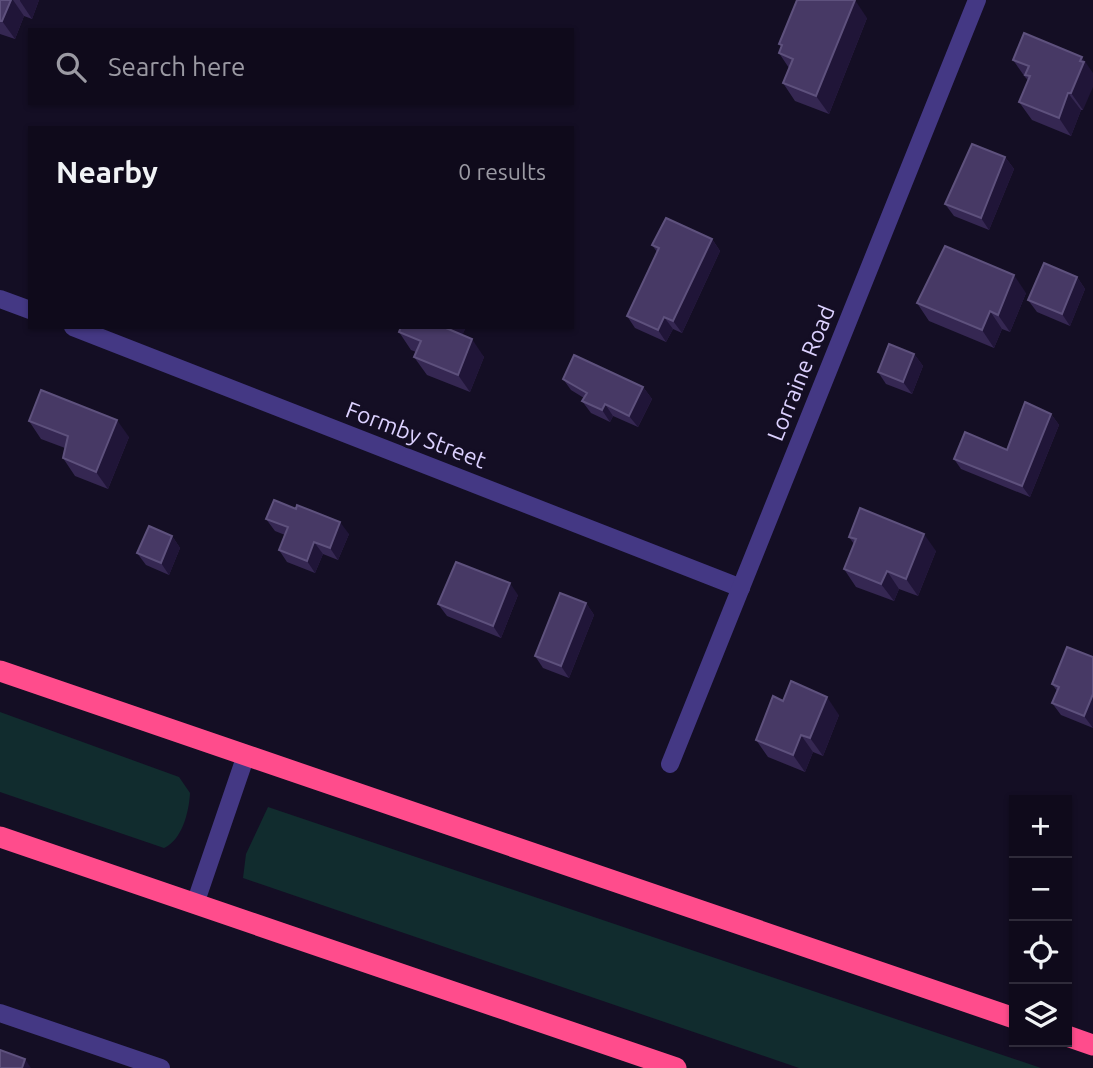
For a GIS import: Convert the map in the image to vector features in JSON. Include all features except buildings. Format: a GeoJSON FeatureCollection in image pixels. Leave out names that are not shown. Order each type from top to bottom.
{"type":"FeatureCollection","features":[{"type":"Feature","properties":{"kind":"highway"},"geometry":{"type":"LineString","coordinates":[[0,671],[1009,1016]]}},
{"type":"Feature","properties":{"kind":"highway"},"geometry":{"type":"LineString","coordinates":[[0,837],[676,1068]]}},
{"type":"Feature","properties":{"kind":"highway"},"geometry":{"type":"LineString","coordinates":[[1072,1038],[1093,1045]]}},
{"type":"Feature","properties":{"kind":"street","name":"Lorraine Road"},"geometry":{"type":"LineString","coordinates":[[670,764],[977,0]]}},
{"type":"Feature","properties":{"kind":"street"},"geometry":{"type":"LineString","coordinates":[[0,299],[28,309]]}},
{"type":"Feature","properties":{"kind":"street","name":"Formby Street"},"geometry":{"type":"LineString","coordinates":[[78,329],[741,588]]}},
{"type":"Feature","properties":{"kind":"street"},"geometry":{"type":"LineString","coordinates":[[195,904],[246,755]]}},
{"type":"Feature","properties":{"kind":"street"},"geometry":{"type":"LineString","coordinates":[[0,1013],[161,1068]]}},
{"type":"Feature","properties":{"kind":"green space"},"geometry":{"type":"Polygon","coordinates":[[[0,712],[179,777],[190,793],[186,817],[176,839],[164,848],[0,792],[0,712]]]}},
{"type":"Feature","properties":{"kind":"green space"},"geometry":{"type":"Polygon","coordinates":[[[268,807],[1041,1068],[799,1068],[243,878],[246,854],[268,807]]]}}]}
